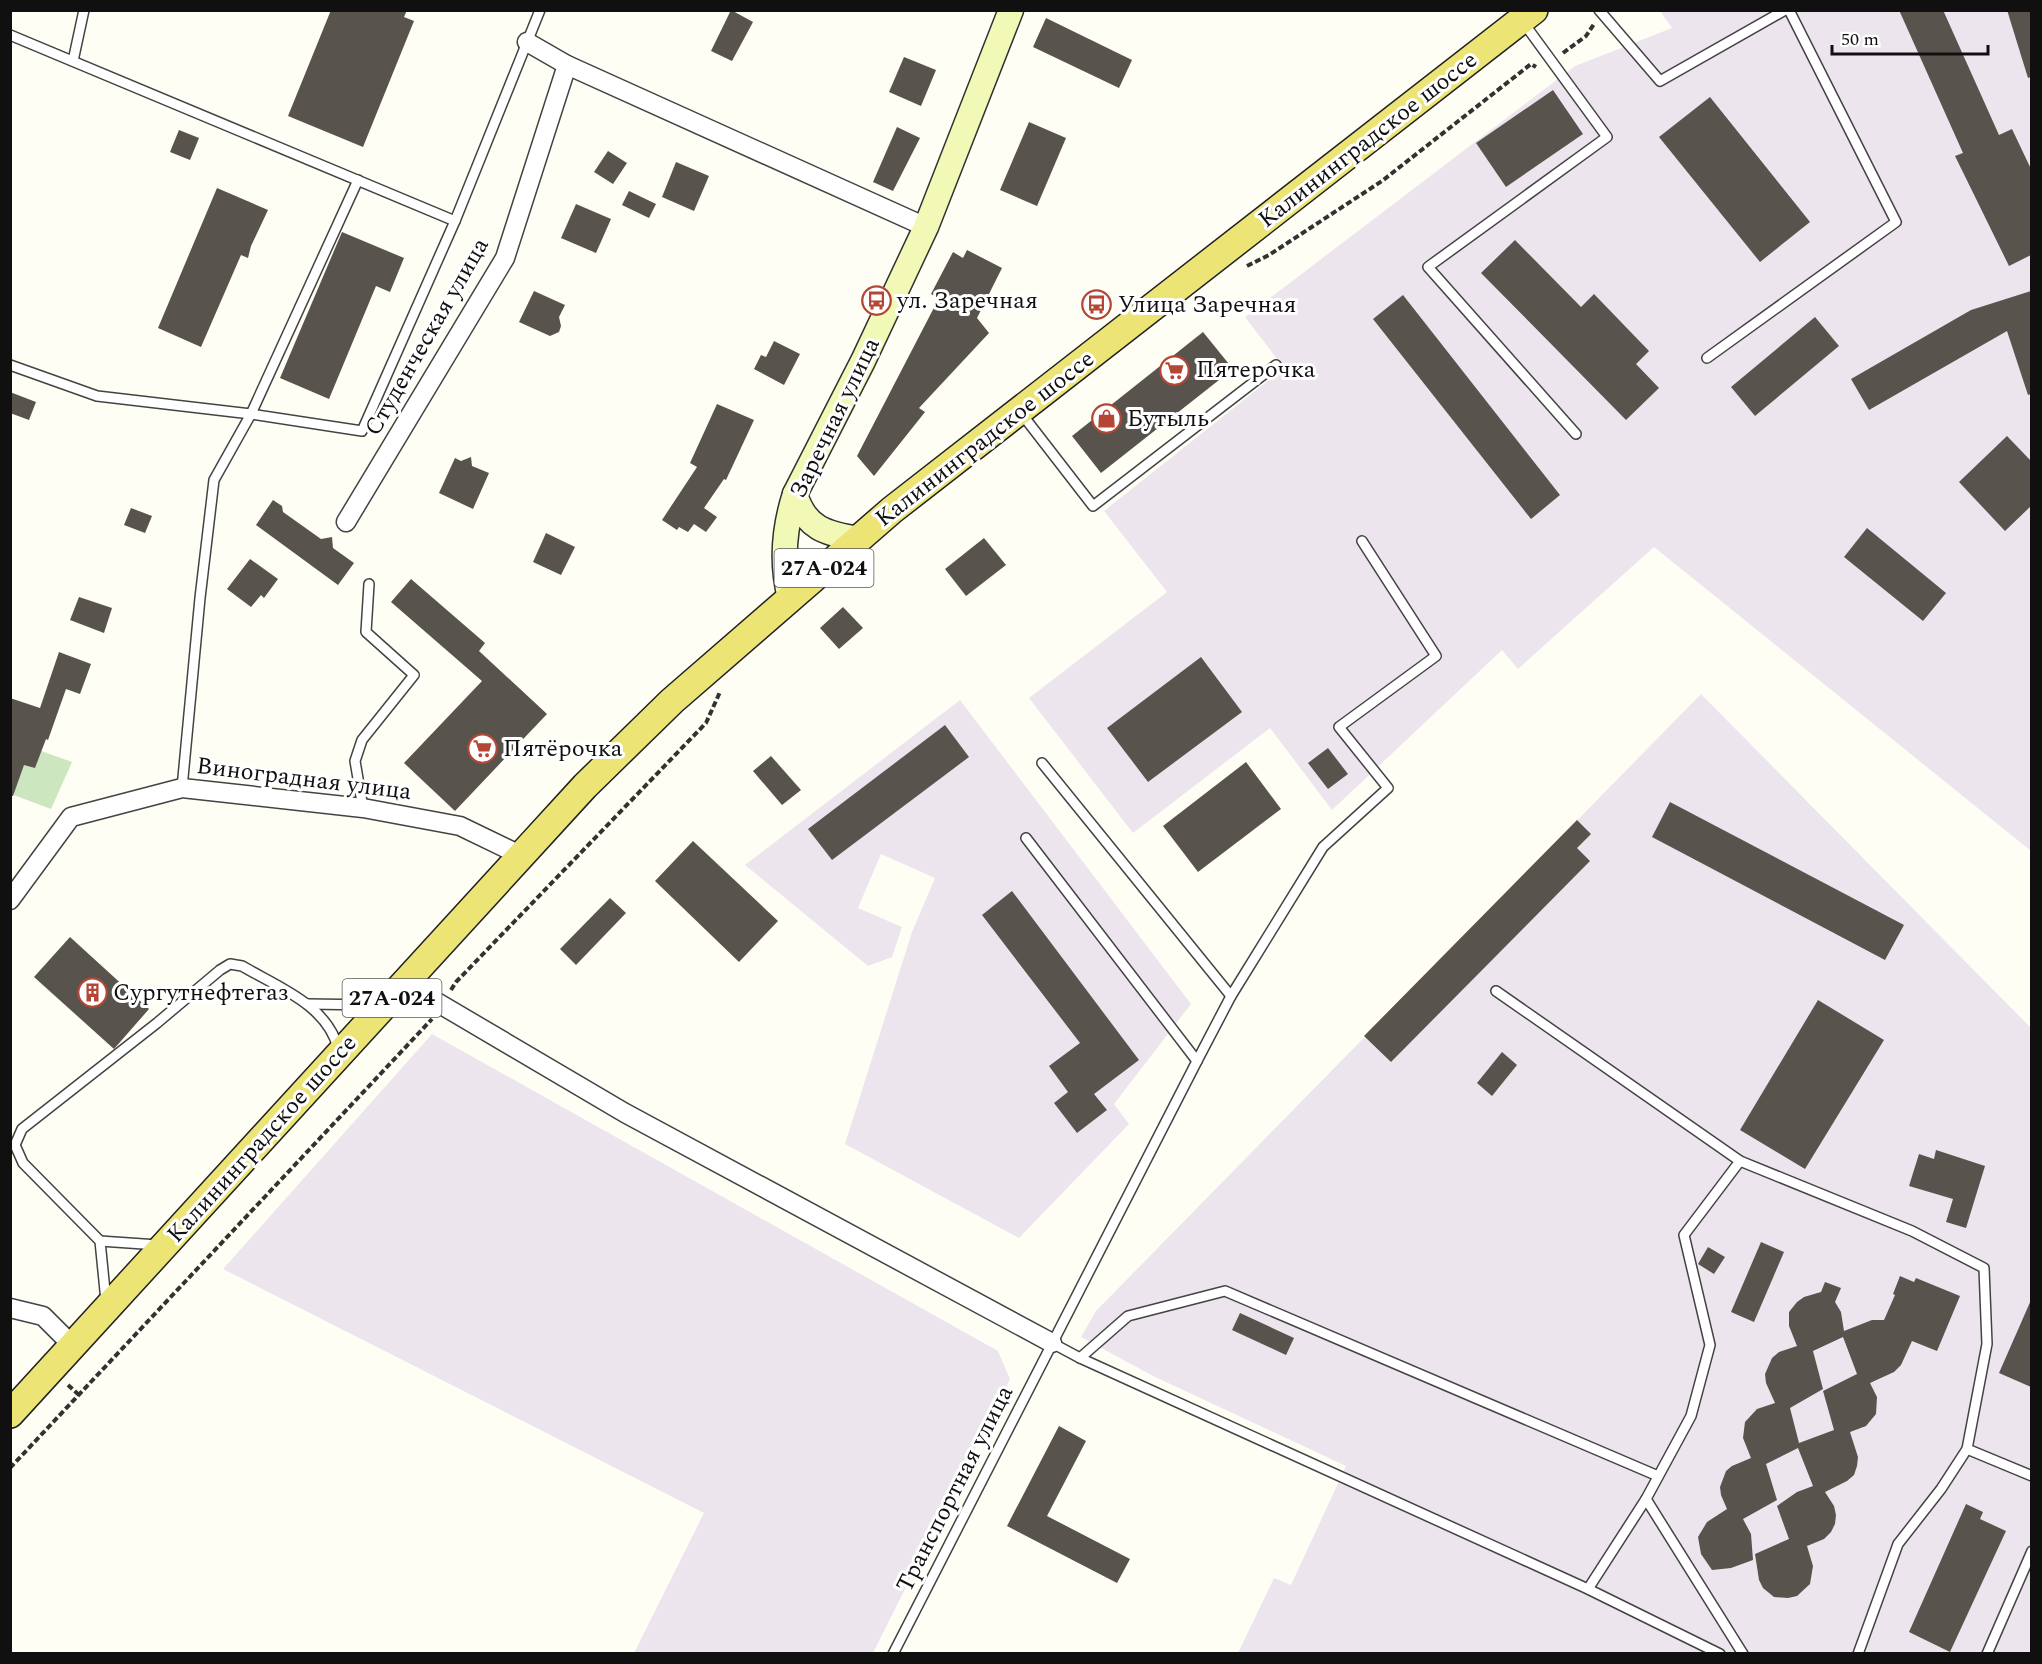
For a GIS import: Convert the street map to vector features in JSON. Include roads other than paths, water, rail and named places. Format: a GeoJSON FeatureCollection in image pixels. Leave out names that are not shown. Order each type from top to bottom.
{"type":"FeatureCollection","features":[{"type":"Feature","properties":{"kind":"main road","name":"Заречная улица"},"geometry":{"type":"LineString","coordinates":[[790,598],[785,578],[785,543],[789,514],[795,494],[863,362],[926,227],[1011,10]]}},
{"type":"Feature","properties":{"kind":"main road","name":"Калининградское шоссе"},"geometry":{"type":"LineString","coordinates":[[10,1414],[585,786],[664,709],[892,510],[1528,15]]}},
{"type":"Feature","properties":{"kind":"main road"},"geometry":{"type":"LineString","coordinates":[[795,494],[800,509],[808,520],[822,530],[835,536],[859,539]]}},
{"type":"Feature","properties":{"kind":"street"},"geometry":{"type":"LineString","coordinates":[[527,42],[567,64],[926,227]]}},
{"type":"Feature","properties":{"kind":"street","name":"Студенческая улица"},"geometry":{"type":"LineString","coordinates":[[346,522],[506,258],[567,64]]}},
{"type":"Feature","properties":{"kind":"street","name":"Виноградная улица"},"geometry":{"type":"LineString","coordinates":[[10,900],[71,816],[182,788],[363,808],[460,826],[522,856]]}},
{"type":"Feature","properties":{"kind":"street"},"geometry":{"type":"LineString","coordinates":[[406,984],[625,1113],[1052,1343]]}},
{"type":"Feature","properties":{"kind":"street"},"geometry":{"type":"LineString","coordinates":[[10,1308],[43,1316],[73,1346]]}},
{"type":"Feature","properties":{"kind":"lane"},"geometry":{"type":"LineString","coordinates":[[73,61],[84,10]]}},
{"type":"Feature","properties":{"kind":"lane"},"geometry":{"type":"LineString","coordinates":[[10,365],[97,396],[251,414],[362,431],[455,221],[540,10]]}},
{"type":"Feature","properties":{"kind":"lane"},"geometry":{"type":"LineString","coordinates":[[1599,10],[1660,81],[1787,10],[1896,222],[1707,358]]}},
{"type":"Feature","properties":{"kind":"lane"},"geometry":{"type":"LineString","coordinates":[[1528,15],[1607,137],[1428,267],[1576,434]]}},
{"type":"Feature","properties":{"kind":"lane"},"geometry":{"type":"LineString","coordinates":[[10,35],[455,221]]}},
{"type":"Feature","properties":{"kind":"lane"},"geometry":{"type":"LineString","coordinates":[[182,788],[214,480],[251,414],[358,180]]}},
{"type":"Feature","properties":{"kind":"lane"},"geometry":{"type":"LineString","coordinates":[[1020,411],[1093,506],[1276,365]]}},
{"type":"Feature","properties":{"kind":"lane","name":"Транспортная улица"},"geometry":{"type":"LineString","coordinates":[[893,1653],[1231,996],[1323,847],[1388,788],[1340,728],[1436,656],[1362,541]]}},
{"type":"Feature","properties":{"kind":"lane"},"geometry":{"type":"LineString","coordinates":[[363,808],[355,761],[362,740],[414,675],[366,632],[369,584]]}},
{"type":"Feature","properties":{"kind":"lane"},"geometry":{"type":"LineString","coordinates":[[1042,764],[1231,996]]}},
{"type":"Feature","properties":{"kind":"lane"},"geometry":{"type":"LineString","coordinates":[[1026,838],[1197,1061]]}},
{"type":"Feature","properties":{"kind":"lane"},"geometry":{"type":"LineString","coordinates":[[106,1309],[100,1241],[23,1163],[15,1145],[22,1128],[157,1023],[220,969],[230,964],[242,966],[307,1004],[325,1020],[335,1036],[340,1054]]}},
{"type":"Feature","properties":{"kind":"lane"},"geometry":{"type":"LineString","coordinates":[[1496,991],[1740,1161],[1912,1231],[1984,1268],[1987,1344],[1967,1449],[1941,1489],[1898,1544],[1857,1653]]}},
{"type":"Feature","properties":{"kind":"lane"},"geometry":{"type":"LineString","coordinates":[[307,1004],[386,1005]]}},
{"type":"Feature","properties":{"kind":"lane"},"geometry":{"type":"LineString","coordinates":[[1588,1589],[1646,1498],[1691,1416],[1710,1345],[1684,1235],[1740,1161]]}},
{"type":"Feature","properties":{"kind":"lane"},"geometry":{"type":"LineString","coordinates":[[100,1241],[166,1245]]}},
{"type":"Feature","properties":{"kind":"lane"},"geometry":{"type":"LineString","coordinates":[[1080,1358],[1128,1316],[1225,1291],[1658,1476]]}},
{"type":"Feature","properties":{"kind":"lane"},"geometry":{"type":"LineString","coordinates":[[1052,1343],[1080,1358],[1588,1589],[1720,1653]]}},
{"type":"Feature","properties":{"kind":"lane"},"geometry":{"type":"LineString","coordinates":[[1967,1449],[2031,1476]]}},
{"type":"Feature","properties":{"kind":"lane"},"geometry":{"type":"LineString","coordinates":[[1646,1498],[1743,1653]]}},
{"type":"Feature","properties":{"kind":"lane"},"geometry":{"type":"LineString","coordinates":[[1987,1653],[2031,1551]]}},
{"type":"Feature","properties":{"kind":"place","name":"ул. Заречная"},"geometry":{"type":"Point","coordinates":[876,301]}},
{"type":"Feature","properties":{"kind":"place","name":"Улица Заречная"},"geometry":{"type":"Point","coordinates":[1097,305]}},
{"type":"Feature","properties":{"kind":"place","name":"Пятерочка"},"geometry":{"type":"Point","coordinates":[1175,370]}},
{"type":"Feature","properties":{"kind":"place","name":"Бутыль"},"geometry":{"type":"Point","coordinates":[1106,419]}},
{"type":"Feature","properties":{"kind":"place","name":"Пятёрочка"},"geometry":{"type":"Point","coordinates":[482,749]}},
{"type":"Feature","properties":{"kind":"place","name":"Сургутнефтегаз"},"geometry":{"type":"Point","coordinates":[92,993]}}]}
